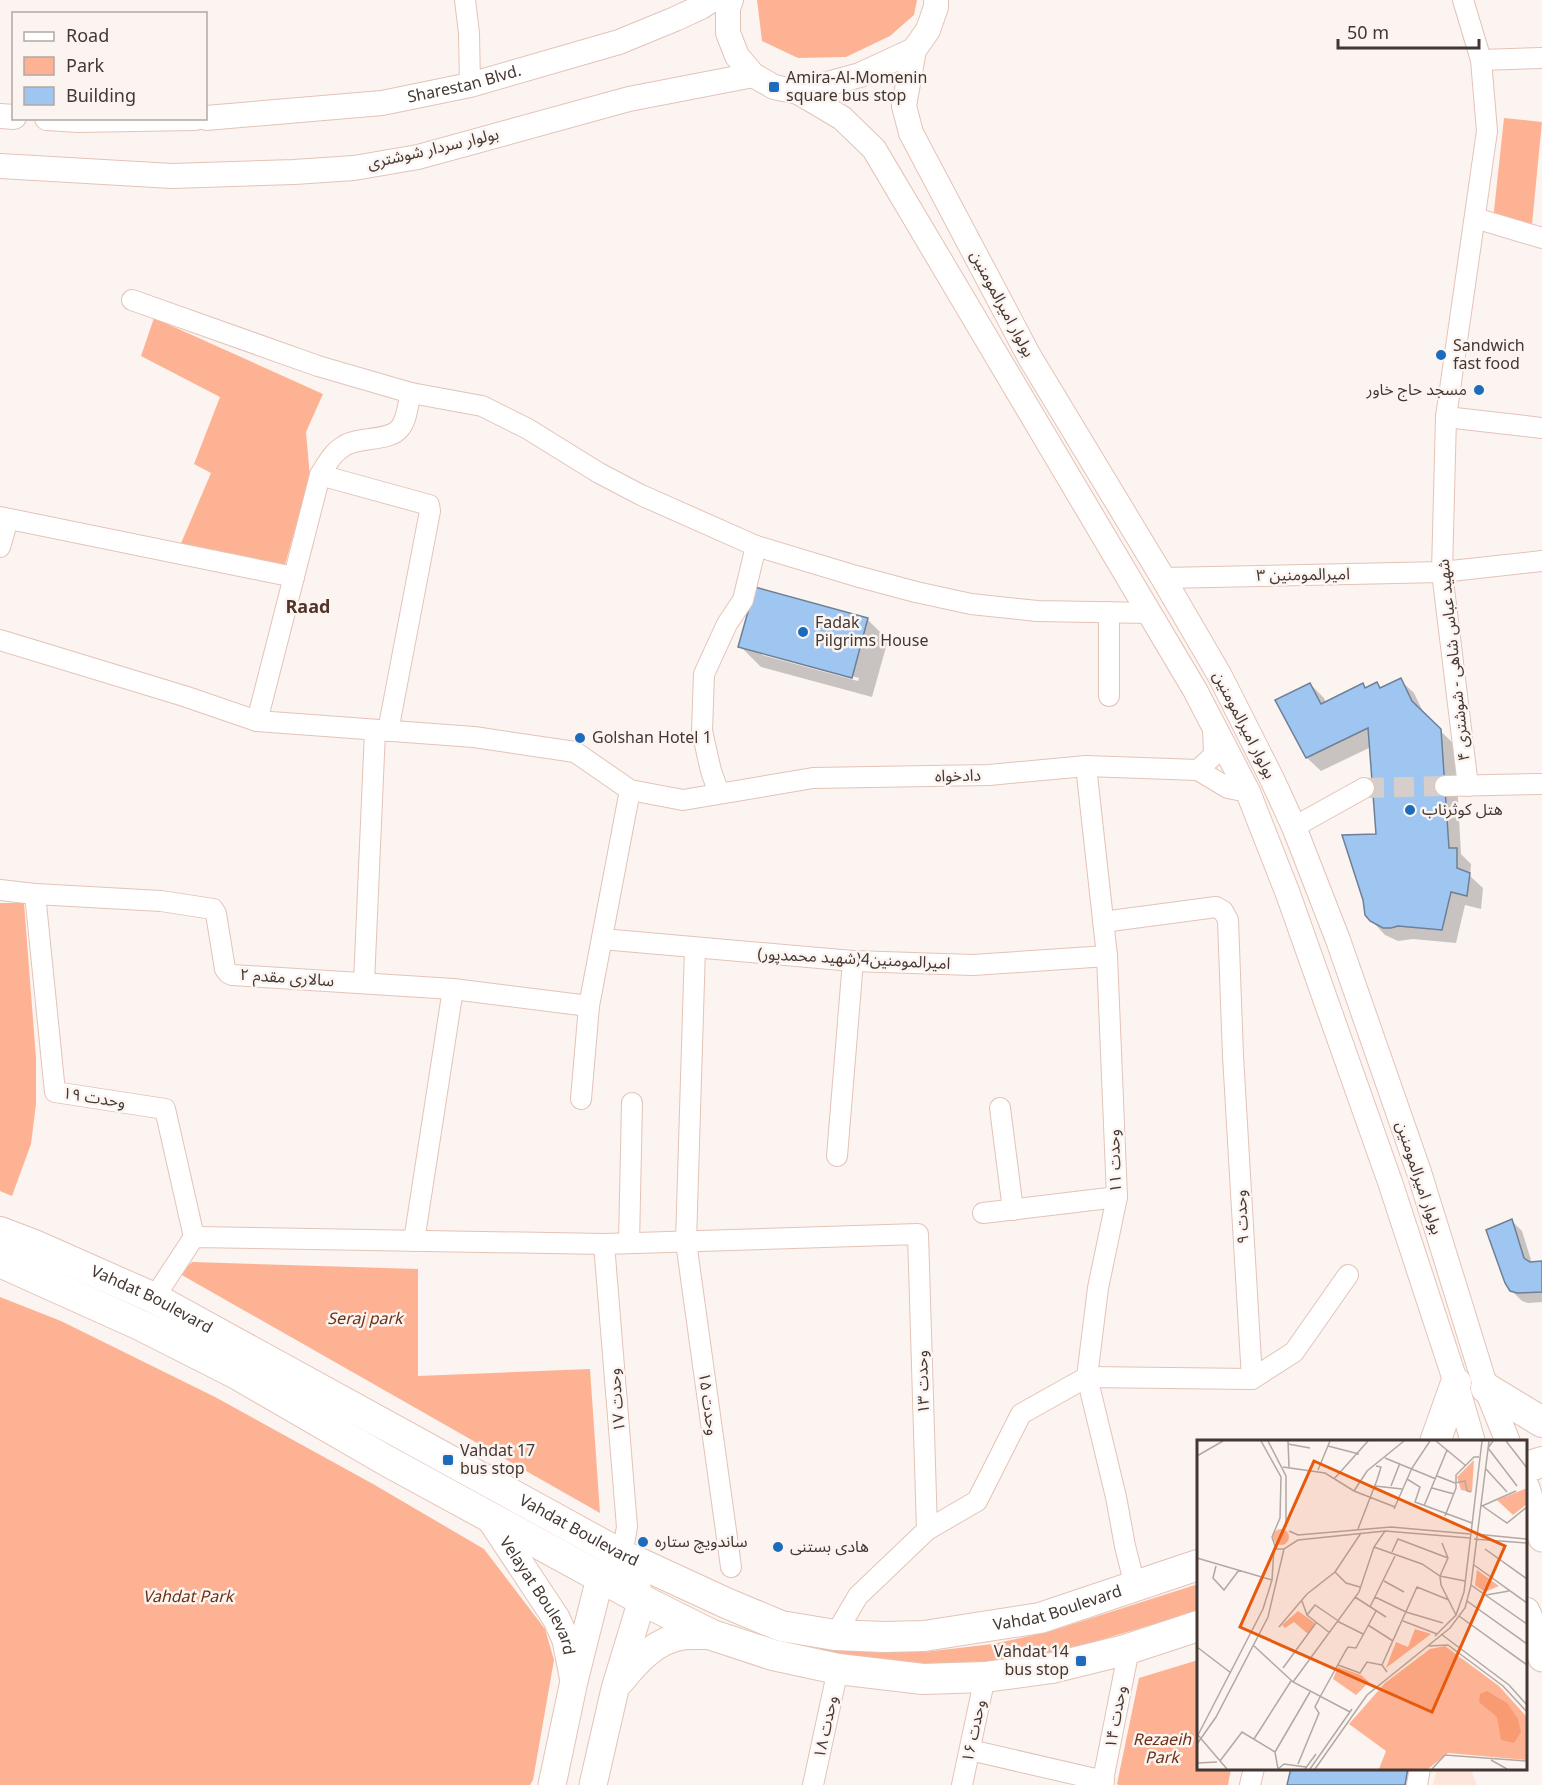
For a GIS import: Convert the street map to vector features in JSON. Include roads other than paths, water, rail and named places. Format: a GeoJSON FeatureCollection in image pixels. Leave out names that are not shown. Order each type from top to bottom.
{"type":"FeatureCollection","features":[{"type":"Feature","properties":{"kind":"main road","name":"Vahdat Boulevard"},"geometry":{"type":"LineString","coordinates":[[0,1232],[154,1298],[622,1555],[781,1626],[835,1635],[924,1636],[1040,1618],[1197,1565]]}},
{"type":"Feature","properties":{"kind":"main road","name":"Vahdat Boulevard"},"geometry":{"type":"LineString","coordinates":[[0,1262],[140,1325],[235,1373],[309,1417],[642,1600],[712,1635],[773,1655],[838,1669],[923,1679],[985,1677],[1052,1668],[1129,1648],[1197,1626]]}},
{"type":"Feature","properties":{"kind":"main road"},"geometry":{"type":"LineString","coordinates":[[1436,1440],[1456,1383]]}},
{"type":"Feature","properties":{"kind":"main road"},"geometry":{"type":"LineString","coordinates":[[1486,1389],[1542,1422]]}},
{"type":"Feature","properties":{"kind":"main road"},"geometry":{"type":"LineString","coordinates":[[1527,1467],[1542,1462]]}},
{"type":"Feature","properties":{"kind":"main road"},"geometry":{"type":"LineString","coordinates":[[1527,1492],[1536,1526]]}},
{"type":"Feature","properties":{"kind":"main road","name":"Velayat Boulevard"},"geometry":{"type":"LineString","coordinates":[[489,1517],[556,1618],[566,1640],[574,1681]]}},
{"type":"Feature","properties":{"kind":"main road"},"geometry":{"type":"LineString","coordinates":[[593,1785],[615,1689],[642,1600],[622,1555]]}},
{"type":"Feature","properties":{"kind":"main road","name":"Velayat Boulevard"},"geometry":{"type":"LineString","coordinates":[[552,1785],[574,1681],[600,1578],[622,1555]]}},
{"type":"Feature","properties":{"kind":"main road"},"geometry":{"type":"LineString","coordinates":[[1527,1617],[1542,1658]]}},
{"type":"Feature","properties":{"kind":"main road"},"geometry":{"type":"LineString","coordinates":[[615,1689],[641,1657],[661,1644],[681,1636],[712,1635]]}},
{"type":"Feature","properties":{"kind":"main road"},"geometry":{"type":"LineString","coordinates":[[574,1681],[581,1674],[592,1670],[599,1671],[611,1680],[615,1689]]}},
{"type":"Feature","properties":{"kind":"street"},"geometry":{"type":"LineString","coordinates":[[465,0],[469,33],[470,85]]}},
{"type":"Feature","properties":{"kind":"street","name":"Sharestan Blvd."},"geometry":{"type":"LineString","coordinates":[[207,118],[382,103],[470,85],[619,42],[675,19],[712,0]]}},
{"type":"Feature","properties":{"kind":"street"},"geometry":{"type":"LineString","coordinates":[[731,0],[728,8],[728,33],[737,56],[753,75],[774,87],[798,92],[860,75],[914,50],[928,30],[940,2]]}},
{"type":"Feature","properties":{"kind":"street","name":"شهید عباس شاهی - شوشتری ۴"},"geometry":{"type":"LineString","coordinates":[[1463,0],[1480,60],[1487,130],[1446,417],[1442,572],[1468,786]]}},
{"type":"Feature","properties":{"kind":"street","name":"بولوار امیرالمومنین"},"geometry":{"type":"LineString","coordinates":[[914,50],[904,106],[910,133],[1029,356],[1220,676],[1294,827],[1338,940],[1419,1172],[1486,1389],[1507,1440]]}},
{"type":"Feature","properties":{"kind":"street"},"geometry":{"type":"LineString","coordinates":[[1480,60],[1542,58]]}},
{"type":"Feature","properties":{"kind":"street","name":"بولوار سردار شوشتری"},"geometry":{"type":"LineString","coordinates":[[0,166],[172,176],[354,168],[418,157],[629,99],[753,75]]}},
{"type":"Feature","properties":{"kind":"street","name":"بولوار امیرالمومنین"},"geometry":{"type":"LineString","coordinates":[[798,92],[842,118],[874,149],[1194,690],[1248,792],[1288,894],[1390,1182],[1472,1440]]}},
{"type":"Feature","properties":{"kind":"street"},"geometry":{"type":"LineString","coordinates":[[1474,218],[1542,238]]}},
{"type":"Feature","properties":{"kind":"street"},"geometry":{"type":"LineString","coordinates":[[132,300],[318,366],[411,393],[482,406],[528,429],[599,473],[641,495],[756,546],[856,576],[971,604],[1037,611],[1149,613]]}},
{"type":"Feature","properties":{"kind":"street"},"geometry":{"type":"LineString","coordinates":[[257,721],[320,475],[330,457],[345,446],[362,440],[393,435],[402,426],[411,393]]}},
{"type":"Feature","properties":{"kind":"street"},"geometry":{"type":"LineString","coordinates":[[1446,417],[1542,428]]}},
{"type":"Feature","properties":{"kind":"street"},"geometry":{"type":"LineString","coordinates":[[320,475],[429,505],[430,511],[382,731],[364,982]]}},
{"type":"Feature","properties":{"kind":"street"},"geometry":{"type":"LineString","coordinates":[[0,547],[4,518],[294,577]]}},
{"type":"Feature","properties":{"kind":"street"},"geometry":{"type":"LineString","coordinates":[[720,793],[711,771],[702,731],[704,674],[727,624],[743,600],[756,546]]}},
{"type":"Feature","properties":{"kind":"street","name":"امیرالمومنین ۳"},"geometry":{"type":"LineString","coordinates":[[1163,578],[1442,572],[1542,561]]}},
{"type":"Feature","properties":{"kind":"street"},"geometry":{"type":"LineString","coordinates":[[1109,696],[1110,612]]}},
{"type":"Feature","properties":{"kind":"street"},"geometry":{"type":"LineString","coordinates":[[0,640],[184,696],[257,721],[474,737],[575,752],[630,790],[590,1006],[581,1100]]}},
{"type":"Feature","properties":{"kind":"street"},"geometry":{"type":"LineString","coordinates":[[1213,725],[1214,755],[1198,770],[1228,788],[1248,792]]}},
{"type":"Feature","properties":{"kind":"street","name":"دادخواه"},"geometry":{"type":"LineString","coordinates":[[630,790],[682,800],[813,778],[989,775],[1086,766],[1198,770]]}},
{"type":"Feature","properties":{"kind":"street","name":"وحدت ۱۱"},"geometry":{"type":"LineString","coordinates":[[1086,766],[1107,956],[1117,1197],[1098,1288],[1087,1377],[1135,1586]]}},
{"type":"Feature","properties":{"kind":"street"},"geometry":{"type":"LineString","coordinates":[[1445,786],[1542,784]]}},
{"type":"Feature","properties":{"kind":"street"},"geometry":{"type":"LineString","coordinates":[[1294,827],[1364,788]]}},
{"type":"Feature","properties":{"kind":"street","name":"سالاری مقدم ۲"},"geometry":{"type":"LineString","coordinates":[[0,890],[161,901],[213,909],[216,911],[225,969],[228,973],[453,989],[590,1006]]}},
{"type":"Feature","properties":{"kind":"street","name":"وحدت ۱۹"},"geometry":{"type":"LineString","coordinates":[[35,894],[55,1092],[165,1109],[194,1237]]}},
{"type":"Feature","properties":{"kind":"street","name":"وحدت ۹"},"geometry":{"type":"LineString","coordinates":[[1103,922],[1216,908],[1224,911],[1228,920],[1233,1056],[1252,1379]]}},
{"type":"Feature","properties":{"kind":"street","name":"امیرالمومنین4(شهید محمدپور)"},"geometry":{"type":"LineString","coordinates":[[602,939],[853,961],[973,965],[1107,956]]}},
{"type":"Feature","properties":{"kind":"street","name":"وحدت ۱۵"},"geometry":{"type":"LineString","coordinates":[[695,948],[686,1242],[731,1567]]}},
{"type":"Feature","properties":{"kind":"street"},"geometry":{"type":"LineString","coordinates":[[837,1156],[853,961]]}},
{"type":"Feature","properties":{"kind":"street"},"geometry":{"type":"LineString","coordinates":[[414,1241],[453,989]]}},
{"type":"Feature","properties":{"kind":"street"},"geometry":{"type":"LineString","coordinates":[[629,1243],[632,1103]]}},
{"type":"Feature","properties":{"kind":"street"},"geometry":{"type":"LineString","coordinates":[[1000,1108],[1013,1210]]}},
{"type":"Feature","properties":{"kind":"street"},"geometry":{"type":"LineString","coordinates":[[984,1213],[1117,1197]]}},
{"type":"Feature","properties":{"kind":"street","name":"وحدت ۱۳"},"geometry":{"type":"LineString","coordinates":[[686,1242],[918,1234],[927,1530]]}},
{"type":"Feature","properties":{"kind":"street"},"geometry":{"type":"LineString","coordinates":[[154,1298],[194,1237],[604,1244],[686,1242]]}},
{"type":"Feature","properties":{"kind":"street","name":"وحدت ۱۷"},"geometry":{"type":"LineString","coordinates":[[604,1244],[627,1527],[622,1555]]}},
{"type":"Feature","properties":{"kind":"street"},"geometry":{"type":"LineString","coordinates":[[835,1635],[858,1596],[927,1530],[977,1501],[1021,1414],[1087,1377],[1252,1379],[1294,1352],[1348,1275]]}},
{"type":"Feature","properties":{"kind":"street","name":"وحدت ۱۴"},"geometry":{"type":"LineString","coordinates":[[1103,1783],[1129,1648]]}},
{"type":"Feature","properties":{"kind":"street","name":"وحدت ۱۸"},"geometry":{"type":"LineString","coordinates":[[813,1785],[838,1669]]}},
{"type":"Feature","properties":{"kind":"street","name":"وحدت ۱۶"},"geometry":{"type":"LineString","coordinates":[[962,1785],[985,1677]]}},
{"type":"Feature","properties":{"kind":"street"},"geometry":{"type":"LineString","coordinates":[[970,1750],[1103,1783]]}},
{"type":"Feature","properties":{"kind":"street"},"geometry":{"type":"LineString","coordinates":[[1250,1785],[1254,1770]]}},
{"type":"Feature","properties":{"kind":"street"},"geometry":{"type":"LineString","coordinates":[[1417,1785],[1420,1770]]}},
{"type":"Feature","properties":{"kind":"tunnel"},"geometry":{"type":"LineString","coordinates":[[1364,788],[1445,786]]}},
{"type":"Feature","properties":{"kind":"place","name":"Amira-Al-Momenin square bus stop"},"geometry":{"type":"Point","coordinates":[774,87]}},
{"type":"Feature","properties":{"kind":"place","name":"Sandwich fast food"},"geometry":{"type":"Point","coordinates":[1441,355]}},
{"type":"Feature","properties":{"kind":"place","name":"مسجد حاج خاور"},"geometry":{"type":"Point","coordinates":[1479,390]}},
{"type":"Feature","properties":{"kind":"place","name":"Fadak Pilgrims House"},"geometry":{"type":"Point","coordinates":[803,632]}},
{"type":"Feature","properties":{"kind":"place","name":"Golshan Hotel 1"},"geometry":{"type":"Point","coordinates":[580,738]}},
{"type":"Feature","properties":{"kind":"place","name":"هتل کوثرناب"},"geometry":{"type":"Point","coordinates":[1410,810]}},
{"type":"Feature","properties":{"kind":"place","name":"Vahdat 17 bus stop"},"geometry":{"type":"Point","coordinates":[448,1460]}},
{"type":"Feature","properties":{"kind":"place","name":"ساندویچ ستاره"},"geometry":{"type":"Point","coordinates":[643,1542]}},
{"type":"Feature","properties":{"kind":"place","name":"هادی بستنی"},"geometry":{"type":"Point","coordinates":[778,1547]}},
{"type":"Feature","properties":{"kind":"place","name":"Vahdat 14 bus stop"},"geometry":{"type":"Point","coordinates":[1081,1661]}},
{"type":"Feature","properties":{"kind":"district","name":"Raad"},"geometry":{"type":"Point","coordinates":[308,607]}},
{"type":"Feature","properties":{"kind":"park label","name":"Seraj park"},"geometry":{"type":"Point","coordinates":[365,1319]}},
{"type":"Feature","properties":{"kind":"park label","name":"Vahdat Park"},"geometry":{"type":"Point","coordinates":[188,1597]}},
{"type":"Feature","properties":{"kind":"park label","name":"Rezaeih Park"},"geometry":{"type":"Point","coordinates":[1162,1749]}}]}
